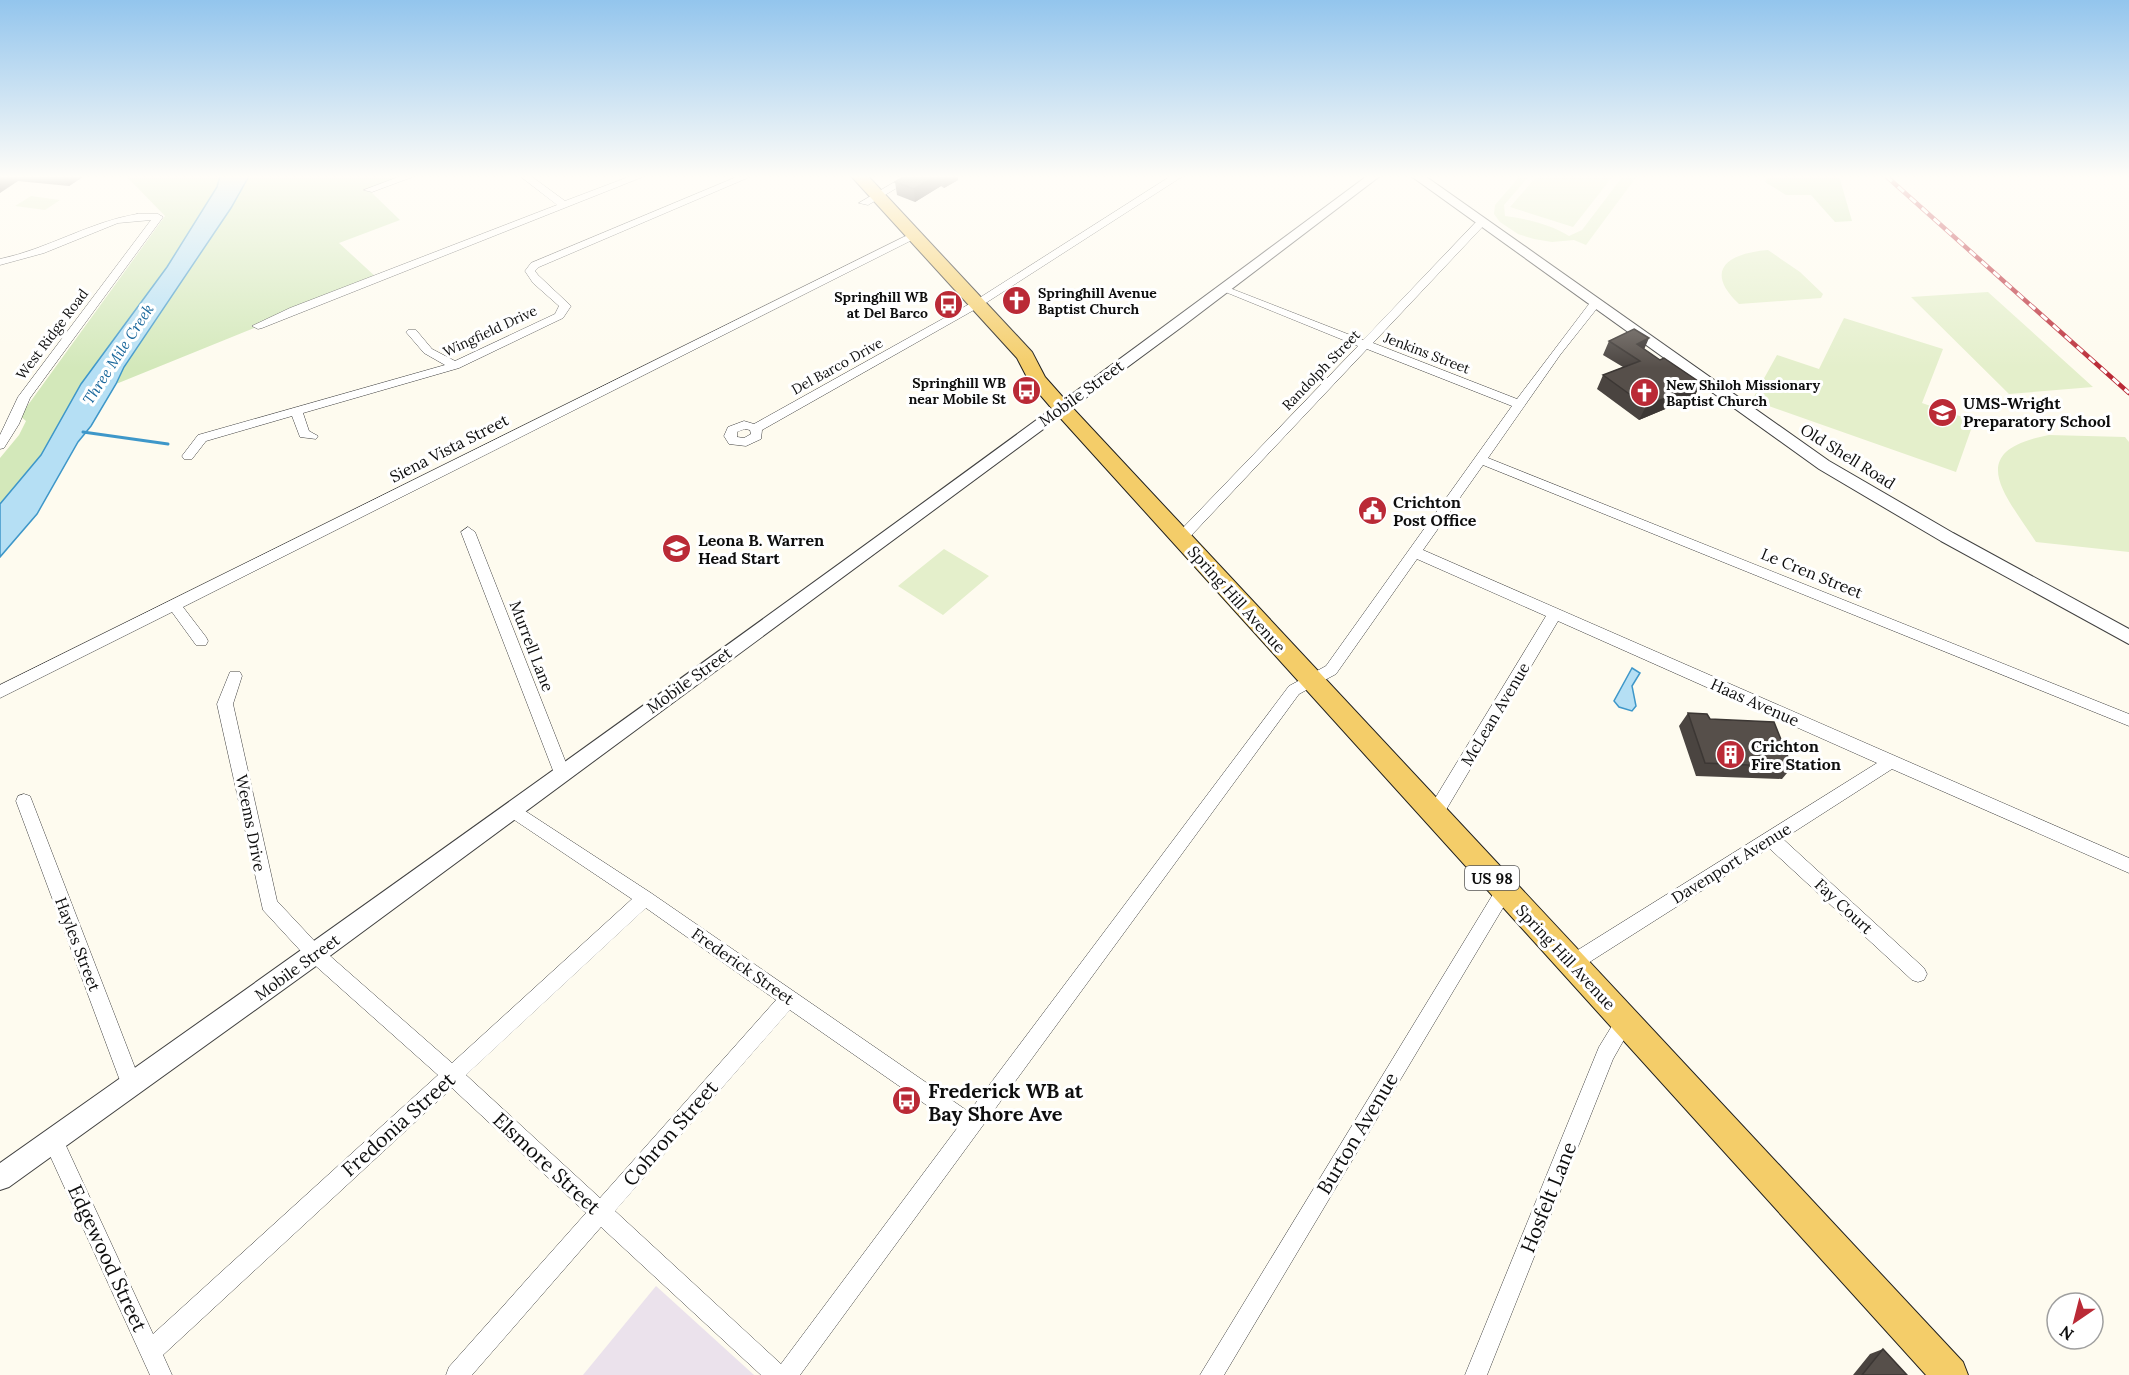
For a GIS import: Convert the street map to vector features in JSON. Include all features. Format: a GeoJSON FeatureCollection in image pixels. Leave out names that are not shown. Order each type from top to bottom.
{"type":"FeatureCollection","features":[{"type":"Feature","properties":{"kind":"main road","name":"Spring Hill Avenue"},"geometry":{"type":"LineString","coordinates":[[908,240],[970,308],[1009,361],[1037,380],[1950,1375]]}},
{"type":"Feature","properties":{"kind":"street","name":"West Ridge Road"},"geometry":{"type":"LineString","coordinates":[[1,263],[65,240]]}},
{"type":"Feature","properties":{"kind":"street","name":"West Ridge Road"},"geometry":{"type":"LineString","coordinates":[[0,445],[7,424],[24,397],[140,240]]}},
{"type":"Feature","properties":{"kind":"street"},"geometry":{"type":"LineString","coordinates":[[258,326],[476,240]]}},
{"type":"Feature","properties":{"kind":"street","name":"Wingfield Drive"},"geometry":{"type":"LineString","coordinates":[[188,456],[202,438],[455,366],[559,316],[565,306],[559,296],[533,278],[530,271],[535,266],[596,240]]}},
{"type":"Feature","properties":{"kind":"street","name":"Siena Vista Street"},"geometry":{"type":"LineString","coordinates":[[0,692],[905,240]]}},
{"type":"Feature","properties":{"kind":"street","name":"Del Barco Drive"},"geometry":{"type":"LineString","coordinates":[[756,428],[970,308],[1077,240]]}},
{"type":"Feature","properties":{"kind":"street","name":"Mobile Street"},"geometry":{"type":"LineString","coordinates":[[0,1178],[54,1142],[513,810],[1288,240]]}},
{"type":"Feature","properties":{"kind":"street","name":"Randolph Street"},"geometry":{"type":"LineString","coordinates":[[1181,538],[1465,240]]}},
{"type":"Feature","properties":{"kind":"street","name":"Old Shell Road"},"geometry":{"type":"LineString","coordinates":[[1508,240],[1824,465],[2129,637]]}},
{"type":"Feature","properties":{"kind":"street","name":"Jenkins Street"},"geometry":{"type":"LineString","coordinates":[[1223,289],[1520,405]]}},
{"type":"Feature","properties":{"kind":"street"},"geometry":{"type":"LineString","coordinates":[[786,1375],[1292,692],[1331,670],[1585,313],[1596,302]]}},
{"type":"Feature","properties":{"kind":"street"},"geometry":{"type":"LineString","coordinates":[[412,332],[428,351],[455,366]]}},
{"type":"Feature","properties":{"kind":"street"},"geometry":{"type":"LineString","coordinates":[[296,411],[304,434],[312,436]]}},
{"type":"Feature","properties":{"kind":"street","name":"Le Cren Street"},"geometry":{"type":"LineString","coordinates":[[1481,460],[2129,720]]}},
{"type":"Feature","properties":{"kind":"street","name":"Murrell Lane"},"geometry":{"type":"LineString","coordinates":[[468,532],[562,773]]}},
{"type":"Feature","properties":{"kind":"street","name":"Haas Avenue"},"geometry":{"type":"LineString","coordinates":[[1414,552],[2129,866]]}},
{"type":"Feature","properties":{"kind":"street"},"geometry":{"type":"LineString","coordinates":[[174,605],[201,641]]}},
{"type":"Feature","properties":{"kind":"street","name":"McLean Avenue"},"geometry":{"type":"LineString","coordinates":[[1434,814],[1555,614]]}},
{"type":"Feature","properties":{"kind":"street","name":"Weems Drive"},"geometry":{"type":"LineString","coordinates":[[235,676],[225,704],[269,905],[315,954]]}},
{"type":"Feature","properties":{"kind":"street","name":"Davenport Avenue"},"geometry":{"type":"LineString","coordinates":[[1571,964],[1891,762]]}},
{"type":"Feature","properties":{"kind":"street","name":"Hayles Street"},"geometry":{"type":"LineString","coordinates":[[24,801],[132,1086]]}},
{"type":"Feature","properties":{"kind":"street","name":"Frederick Street"},"geometry":{"type":"LineString","coordinates":[[513,810],[645,898],[971,1125]]}},
{"type":"Feature","properties":{"kind":"street","name":"Fay Court"},"geometry":{"type":"LineString","coordinates":[[1770,838],[1918,974]]}},
{"type":"Feature","properties":{"kind":"street","name":"Burton Avenue"},"geometry":{"type":"LineString","coordinates":[[1211,1375],[1504,891]]}},
{"type":"Feature","properties":{"kind":"street","name":"Fredonia Street"},"geometry":{"type":"LineString","coordinates":[[150,1351],[645,898]]}},
{"type":"Feature","properties":{"kind":"street","name":"Elsmore Street"},"geometry":{"type":"LineString","coordinates":[[315,954],[452,1075],[777,1375]]}},
{"type":"Feature","properties":{"kind":"street","name":"Cohron Street"},"geometry":{"type":"LineString","coordinates":[[457,1375],[789,998]]}},
{"type":"Feature","properties":{"kind":"street","name":"Hosfelt Lane"},"geometry":{"type":"LineString","coordinates":[[1480,1373],[1604,1057],[1625,1022]]}},
{"type":"Feature","properties":{"kind":"street","name":"Edgewood Street"},"geometry":{"type":"LineString","coordinates":[[54,1142],[162,1375]]}},
{"type":"Feature","properties":{"kind":"shaded area"},"geometry":{"type":"Polygon","coordinates":[[[656,1286],[754,1375],[583,1375],[656,1286]]]}},
{"type":"Feature","properties":{"kind":"green space"},"geometry":{"type":"Polygon","coordinates":[[[147,240],[184,240],[168,267],[81,384],[41,455],[0,504],[0,458],[19,435],[26,421],[20,416],[147,240]]]}},
{"type":"Feature","properties":{"kind":"green space"},"geometry":{"type":"Polygon","coordinates":[[[209,240],[347,240],[339,243],[377,278],[116,384],[124,367],[209,240]]]}},
{"type":"Feature","properties":{"kind":"green space"},"geometry":{"type":"Polygon","coordinates":[[[1541,240],[1572,240],[1552,242],[1541,240]]]}},
{"type":"Feature","properties":{"kind":"green space"},"geometry":{"type":"Polygon","coordinates":[[[1574,240],[1590,240],[1586,245],[1574,240]]]}},
{"type":"Feature","properties":{"kind":"green space"},"geometry":{"type":"Polygon","coordinates":[[[1768,250],[1800,272],[1823,294],[1821,298],[1739,304],[1728,292],[1723,281],[1722,272],[1725,265],[1742,255],[1768,250]]]}},
{"type":"Feature","properties":{"kind":"green space"},"geometry":{"type":"Polygon","coordinates":[[[1988,292],[2093,387],[2009,394],[1911,297],[1988,292]]]}},
{"type":"Feature","properties":{"kind":"green space"},"geometry":{"type":"Polygon","coordinates":[[[1844,318],[1943,349],[1922,403],[1974,421],[1956,472],[1752,400],[1777,355],[1819,369],[1844,318]]]}},
{"type":"Feature","properties":{"kind":"green space"},"geometry":{"type":"Polygon","coordinates":[[[2049,435],[2125,437],[2129,442],[2129,552],[2036,542],[2004,491],[1999,476],[1999,463],[2006,452],[2022,442],[2049,435]]]}},
{"type":"Feature","properties":{"kind":"green space"},"geometry":{"type":"Polygon","coordinates":[[[944,549],[989,576],[943,615],[898,586],[944,549]]]}},
{"type":"Feature","properties":{"kind":"water","name":"Three Mile Creek"},"geometry":{"type":"Polygon","coordinates":[[[184,240],[209,240],[124,367],[37,514],[0,557],[0,504],[41,455],[81,384],[167,267],[184,240]]]}},
{"type":"Feature","properties":{"kind":"water"},"geometry":{"type":"Polygon","coordinates":[[[1632,668],[1640,673],[1632,686],[1636,706],[1632,711],[1619,707],[1614,701],[1632,668]]]}},
{"type":"Feature","properties":{"kind":"building"},"geometry":{"type":"Polygon","coordinates":[[[1634,329],[1649,338],[1637,344],[1660,360],[1664,358],[1701,383],[1646,406],[1603,375],[1640,361],[1609,341],[1634,329]]]}},
{"type":"Feature","properties":{"kind":"building"},"geometry":{"type":"Polygon","coordinates":[[[1688,713],[1707,714],[1710,719],[1774,722],[1792,767],[1705,763],[1688,713]]]}},
{"type":"Feature","properties":{"kind":"building"},"geometry":{"type":"Polygon","coordinates":[[[1883,1349],[1907,1375],[1862,1375],[1883,1349]]]}},
{"type":"Feature","properties":{"kind":"waterway"},"geometry":{"type":"LineString","coordinates":[[83,432],[168,444]]}},
{"type":"Feature","properties":{"kind":"railway"},"geometry":{"type":"LineString","coordinates":[[1958,240],[2129,393]]}},
{"type":"Feature","properties":{"kind":"place","name":"Springhill Avenue Baptist Church"},"geometry":{"type":"Point","coordinates":[1017,301]}},
{"type":"Feature","properties":{"kind":"place","name":"Springhill WB at Del Barco"},"geometry":{"type":"Point","coordinates":[949,305]}},
{"type":"Feature","properties":{"kind":"place","name":"Springhill WB near Mobile St"},"geometry":{"type":"Point","coordinates":[1027,391]}},
{"type":"Feature","properties":{"kind":"place","name":"New Shiloh Missionary Baptist Church"},"geometry":{"type":"Point","coordinates":[1645,393]}},
{"type":"Feature","properties":{"kind":"place","name":"UMS-Wright Preparatory School"},"geometry":{"type":"Point","coordinates":[1942,412]}},
{"type":"Feature","properties":{"kind":"place","name":"Crichton Post Office"},"geometry":{"type":"Point","coordinates":[1372,511]}},
{"type":"Feature","properties":{"kind":"place","name":"Leona B. Warren Head Start"},"geometry":{"type":"Point","coordinates":[677,549]}},
{"type":"Feature","properties":{"kind":"place","name":"Crichton Fire Station"},"geometry":{"type":"Point","coordinates":[1730,755]}},
{"type":"Feature","properties":{"kind":"place","name":"Frederick WB at Bay Shore Ave"},"geometry":{"type":"Point","coordinates":[907,1101]}}]}
